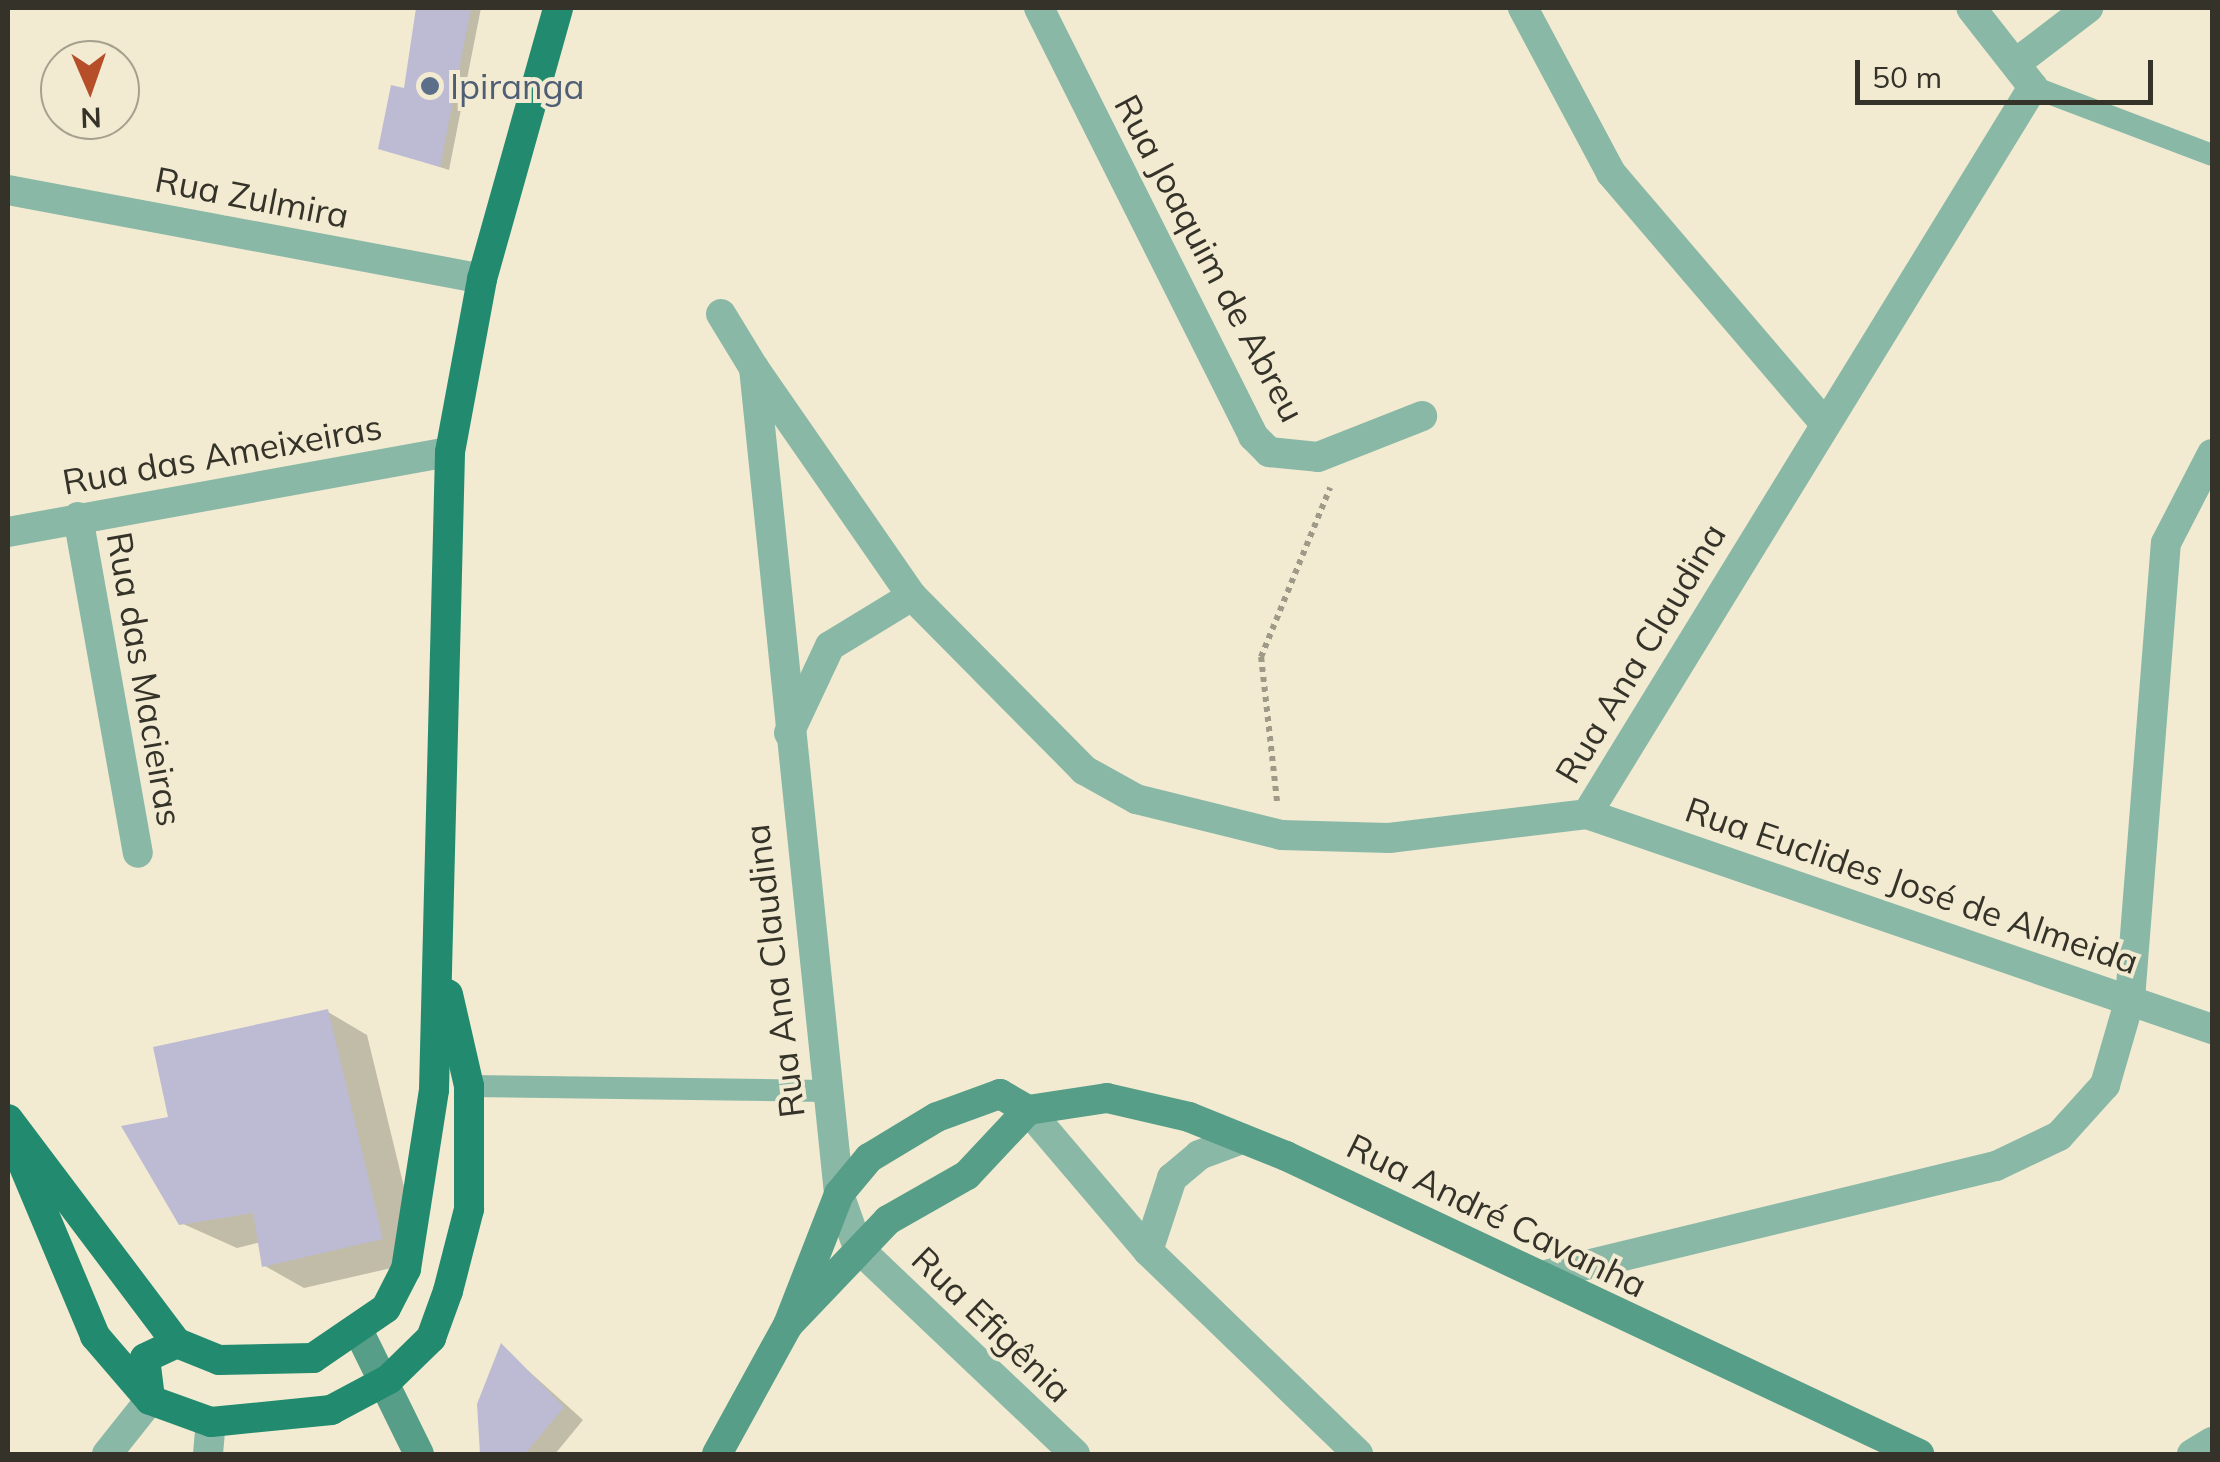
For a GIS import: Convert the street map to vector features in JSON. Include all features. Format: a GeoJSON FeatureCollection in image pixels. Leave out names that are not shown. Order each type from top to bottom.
{"type":"FeatureCollection","features":[{"type":"Feature","properties":{"kind":"main road"},"geometry":{"type":"LineString","coordinates":[[150,1400],[145,1358],[178,1343],[266,1363],[313,1358],[386,1308],[406,1269],[421,1208],[440,957],[450,452],[482,279],[558,8]]}},
{"type":"Feature","properties":{"kind":"main road"},"geometry":{"type":"LineString","coordinates":[[8,1121],[47,1237],[95,1336],[150,1400],[210,1422],[330,1410],[389,1379],[431,1338],[448,1291],[469,1209],[469,1086],[440,957]]}},
{"type":"Feature","properties":{"kind":"main road"},"geometry":{"type":"LineString","coordinates":[[8,1121],[178,1343]]}},
{"type":"Feature","properties":{"kind":"street","name":"Rua Joaquim de Abreu"},"geometry":{"type":"LineString","coordinates":[[1039,8],[1253,436],[1293,458],[1346,450],[1422,416]]}},
{"type":"Feature","properties":{"kind":"street"},"geometry":{"type":"LineString","coordinates":[[1523,8],[1611,173],[1824,422]]}},
{"type":"Feature","properties":{"kind":"street"},"geometry":{"type":"LineString","coordinates":[[1972,8],[2026,73]]}},
{"type":"Feature","properties":{"kind":"street","name":"Rua Ana Claudina"},"geometry":{"type":"LineString","coordinates":[[721,314],[912,596],[1084,770],[1207,824],[1281,835],[1389,838],[1586,814],[1824,422],[2026,73],[2088,8]]}},
{"type":"Feature","properties":{"kind":"street","name":"Rua Zulmira"},"geometry":{"type":"LineString","coordinates":[[8,190],[482,279]]}},
{"type":"Feature","properties":{"kind":"street","name":"Rua Ana Claudina"},"geometry":{"type":"LineString","coordinates":[[754,368],[786,740],[825,1090],[839,1194],[858,1248]]}},
{"type":"Feature","properties":{"kind":"street","name":"Rua das Ameixeiras"},"geometry":{"type":"LineString","coordinates":[[8,532],[450,452]]}},
{"type":"Feature","properties":{"kind":"street"},"geometry":{"type":"LineString","coordinates":[[1548,1274],[1996,1166],[2059,1136],[2105,1086],[2130,999],[2166,543],[2212,454]]}},
{"type":"Feature","properties":{"kind":"street","name":"Rua das Macieiras"},"geometry":{"type":"LineString","coordinates":[[78,518],[138,853]]}},
{"type":"Feature","properties":{"kind":"street"},"geometry":{"type":"LineString","coordinates":[[786,740],[830,646],[912,596]]}},
{"type":"Feature","properties":{"kind":"street","name":"Rua Euclides José de Almeida"},"geometry":{"type":"LineString","coordinates":[[1586,814],[2212,1029]]}},
{"type":"Feature","properties":{"kind":"street","name":"Rua André Cavanha"},"geometry":{"type":"LineString","coordinates":[[717,1454],[788,1324],[839,1194],[869,1158],[936,1117],[1000,1094],[1028,1110]]}},
{"type":"Feature","properties":{"kind":"street","name":"Rua André Cavanha"},"geometry":{"type":"LineString","coordinates":[[788,1324],[888,1220],[966,1175],[1028,1110],[1107,1098],[1242,1138],[1548,1274],[1668,1341],[1919,1454]]}},
{"type":"Feature","properties":{"kind":"street"},"geometry":{"type":"LineString","coordinates":[[1028,1110],[1148,1251],[1358,1454]]}},
{"type":"Feature","properties":{"kind":"street"},"geometry":{"type":"LineString","coordinates":[[1148,1251],[1172,1178],[1199,1154],[1242,1138]]}},
{"type":"Feature","properties":{"kind":"street","name":"Rua Efigênia"},"geometry":{"type":"LineString","coordinates":[[858,1248],[1075,1454]]}},
{"type":"Feature","properties":{"kind":"street"},"geometry":{"type":"LineString","coordinates":[[358,1330],[389,1379],[419,1454]]}},
{"type":"Feature","properties":{"kind":"street"},"geometry":{"type":"LineString","coordinates":[[107,1454],[150,1400]]}},
{"type":"Feature","properties":{"kind":"street"},"geometry":{"type":"LineString","coordinates":[[208,1454],[210,1422]]}},
{"type":"Feature","properties":{"kind":"street"},"geometry":{"type":"LineString","coordinates":[[2192,1454],[2212,1442]]}},
{"type":"Feature","properties":{"kind":"lane"},"geometry":{"type":"LineString","coordinates":[[2026,73],[2212,155]]}},
{"type":"Feature","properties":{"kind":"lane"},"geometry":{"type":"LineString","coordinates":[[469,1086],[825,1090]]}},
{"type":"Feature","properties":{"kind":"path"},"geometry":{"type":"LineString","coordinates":[[1281,835],[1262,657],[1346,450]]}},
{"type":"Feature","properties":{"kind":"building","name":"Ipiranga"},"geometry":{"type":"Polygon","coordinates":[[[416,8],[471,8],[440,167],[378,149],[391,85],[404,88],[416,8]]]}},
{"type":"Feature","properties":{"kind":"building"},"geometry":{"type":"Polygon","coordinates":[[[328,1009],[383,1239],[262,1267],[253,1213],[179,1225],[121,1126],[168,1117],[153,1047],[328,1009]]]}},
{"type":"Feature","properties":{"kind":"building"},"geometry":{"type":"Polygon","coordinates":[[[501,1343],[564,1407],[525,1454],[480,1454],[477,1404],[501,1343]]]}},
{"type":"Feature","properties":{"kind":"place","name":"Ipiranga"},"geometry":{"type":"Point","coordinates":[430,86]}}]}
